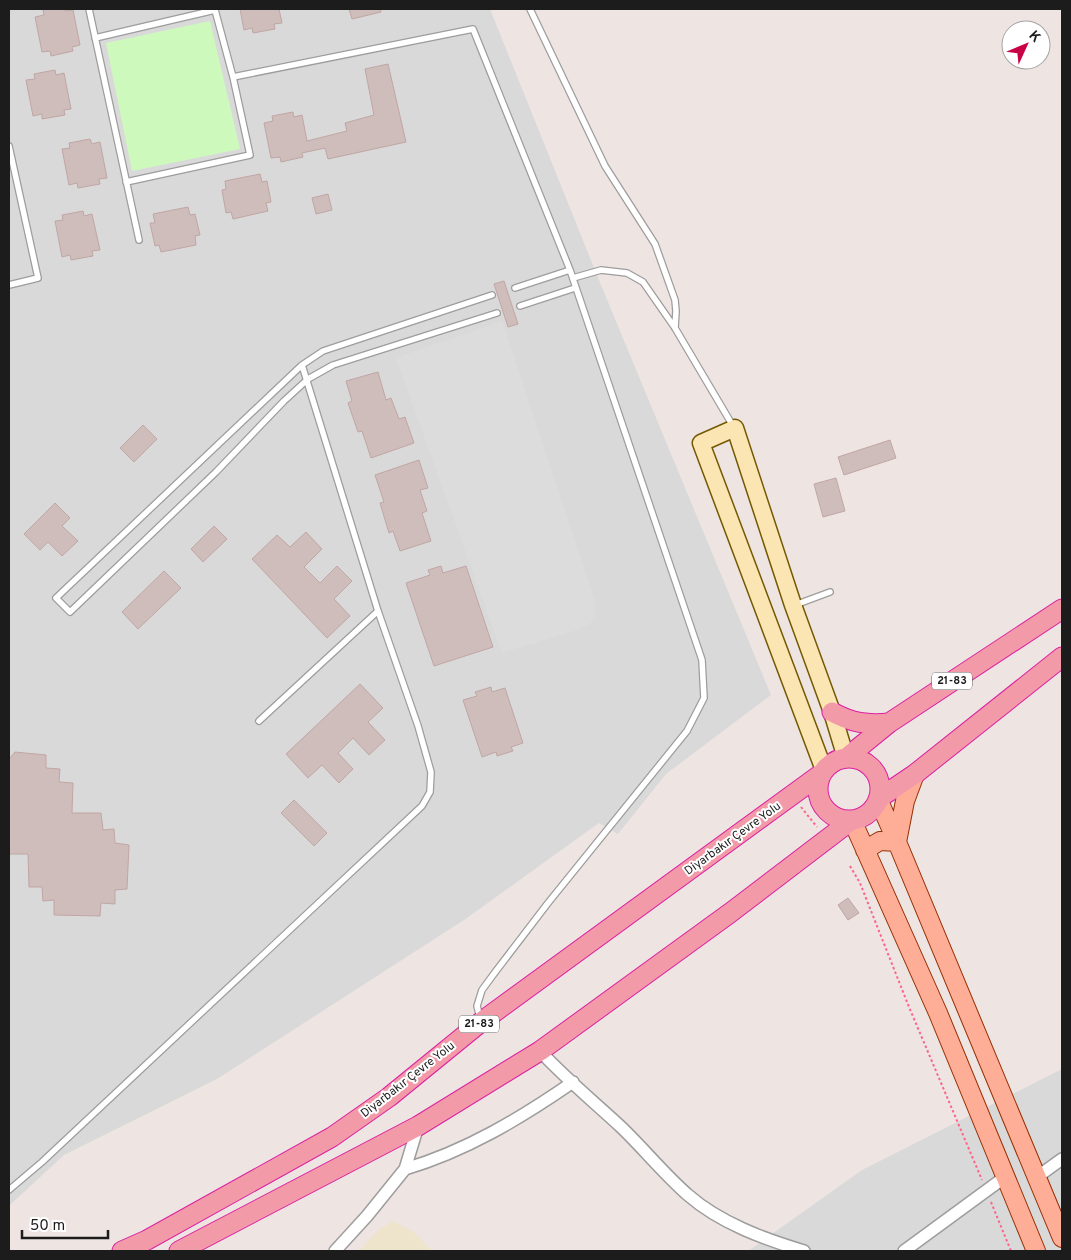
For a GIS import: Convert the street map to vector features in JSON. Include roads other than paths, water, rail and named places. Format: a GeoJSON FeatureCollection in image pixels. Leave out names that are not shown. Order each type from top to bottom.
{"type":"FeatureCollection","features":[{"type":"Feature","properties":{"kind":"highway","name":"21-83"},"geometry":{"type":"LineString","coordinates":[[846,758],[889,723],[1062,609]]}},
{"type":"Feature","properties":{"kind":"highway"},"geometry":{"type":"LineString","coordinates":[[878,799],[916,774],[1062,657]]}},
{"type":"Feature","properties":{"kind":"highway"},"geometry":{"type":"LineString","coordinates":[[832,712],[856,722],[870,725],[889,723]]}},
{"type":"Feature","properties":{"kind":"highway"},"geometry":{"type":"LineString","coordinates":[[179,1251],[418,1126],[540,1051],[730,913],[852,820],[868,813],[878,799],[879,782],[870,767],[863,761],[846,758],[830,764],[822,772],[818,790],[823,806],[836,817],[852,820]]}},
{"type":"Feature","properties":{"kind":"highway","name":"Diyarbakır Çevre Yolu"},"geometry":{"type":"LineString","coordinates":[[122,1251],[147,1240],[332,1137],[389,1097],[481,1022],[822,772]]}},
{"type":"Feature","properties":{"kind":"main road"},"geometry":{"type":"LineString","coordinates":[[822,772],[700,443],[734,428],[793,605],[832,712],[846,758]]}},
{"type":"Feature","properties":{"kind":"main road"},"geometry":{"type":"LineString","coordinates":[[897,842],[905,801],[916,774]]}},
{"type":"Feature","properties":{"kind":"main road"},"geometry":{"type":"LineString","coordinates":[[878,799],[1062,1238]]}},
{"type":"Feature","properties":{"kind":"main road"},"geometry":{"type":"LineString","coordinates":[[852,820],[938,1012],[1004,1177],[1036,1251]]}},
{"type":"Feature","properties":{"kind":"main road"},"geometry":{"type":"LineString","coordinates":[[865,850],[880,841],[897,842]]}},
{"type":"Feature","properties":{"kind":"street"},"geometry":{"type":"LineString","coordinates":[[540,1051],[643,1148],[689,1195],[717,1215],[755,1235],[804,1251]]}},
{"type":"Feature","properties":{"kind":"street"},"geometry":{"type":"LineString","coordinates":[[405,1169],[435,1160],[474,1142],[536,1108],[573,1082]]}},
{"type":"Feature","properties":{"kind":"street"},"geometry":{"type":"LineString","coordinates":[[335,1251],[368,1216],[405,1169],[418,1126]]}},
{"type":"Feature","properties":{"kind":"street"},"geometry":{"type":"LineString","coordinates":[[1037,1177],[1062,1159]]}},
{"type":"Feature","properties":{"kind":"street"},"geometry":{"type":"LineString","coordinates":[[904,1251],[1004,1177]]}},
{"type":"Feature","properties":{"kind":"lane"},"geometry":{"type":"LineString","coordinates":[[89,9],[139,240]]}},
{"type":"Feature","properties":{"kind":"lane"},"geometry":{"type":"LineString","coordinates":[[530,9],[605,166],[655,244],[675,300],[675,328]]}},
{"type":"Feature","properties":{"kind":"lane"},"geometry":{"type":"LineString","coordinates":[[95,38],[215,10],[233,77],[250,155],[126,182]]}},
{"type":"Feature","properties":{"kind":"lane"},"geometry":{"type":"LineString","coordinates":[[233,77],[473,29],[573,278],[702,660],[704,698],[688,731],[548,903],[482,990],[477,1006],[481,1022]]}},
{"type":"Feature","properties":{"kind":"lane"},"geometry":{"type":"LineString","coordinates":[[9,146],[38,278],[9,285]]}},
{"type":"Feature","properties":{"kind":"lane"},"geometry":{"type":"LineString","coordinates":[[515,288],[570,270]]}},
{"type":"Feature","properties":{"kind":"lane"},"geometry":{"type":"LineString","coordinates":[[573,278],[601,270],[627,272],[643,282],[675,328],[734,428]]}},
{"type":"Feature","properties":{"kind":"lane"},"geometry":{"type":"LineString","coordinates":[[520,306],[575,288]]}},
{"type":"Feature","properties":{"kind":"lane"},"geometry":{"type":"LineString","coordinates":[[492,295],[323,351],[302,365],[56,598],[70,612],[216,472],[284,401],[308,379],[333,365],[497,313]]}},
{"type":"Feature","properties":{"kind":"lane"},"geometry":{"type":"LineString","coordinates":[[9,1190],[161,1052],[422,806],[430,792],[431,772],[418,726],[378,611],[308,379],[302,365]]}},
{"type":"Feature","properties":{"kind":"lane"},"geometry":{"type":"LineString","coordinates":[[793,605],[830,592]]}},
{"type":"Feature","properties":{"kind":"lane"},"geometry":{"type":"LineString","coordinates":[[259,721],[378,611]]}}]}
